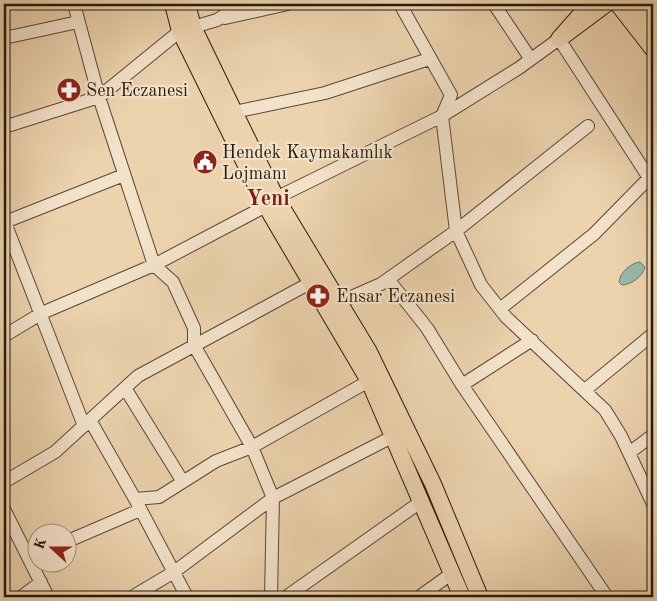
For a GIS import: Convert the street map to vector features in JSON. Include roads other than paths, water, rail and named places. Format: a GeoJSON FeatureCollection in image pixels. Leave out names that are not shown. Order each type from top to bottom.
{"type":"FeatureCollection","features":[{"type":"Feature","properties":{"kind":"main road"},"geometry":{"type":"LineString","coordinates":[[173,4],[234,112],[271,202],[340,302],[369,352],[433,484],[480,597]]}},
{"type":"Feature","properties":{"kind":"main road"},"geometry":{"type":"LineString","coordinates":[[187,4],[187,29],[310,283],[369,381],[462,597]]}},
{"type":"Feature","properties":{"kind":"main road"},"geometry":{"type":"LineString","coordinates":[[559,39],[590,4]]}},
{"type":"Feature","properties":{"kind":"main road"},"geometry":{"type":"LineString","coordinates":[[559,39],[606,4]]}},
{"type":"Feature","properties":{"kind":"main road"},"geometry":{"type":"LineString","coordinates":[[612,4],[618,4],[653,49]]}},
{"type":"Feature","properties":{"kind":"main road"},"geometry":{"type":"LineString","coordinates":[[636,4],[653,26]]}},
{"type":"Feature","properties":{"kind":"street"},"geometry":{"type":"LineString","coordinates":[[74,4],[99,97],[154,265],[173,282],[194,328],[194,345],[252,447],[273,498],[271,597]]}},
{"type":"Feature","properties":{"kind":"street"},"geometry":{"type":"LineString","coordinates":[[217,20],[241,4]]}},
{"type":"Feature","properties":{"kind":"street"},"geometry":{"type":"LineString","coordinates":[[4,126],[99,97],[187,29],[217,20],[288,4]]}},
{"type":"Feature","properties":{"kind":"street"},"geometry":{"type":"LineString","coordinates":[[400,4],[429,59],[451,95],[442,116],[456,231],[481,285],[500,309],[605,410],[630,454],[653,504]]}},
{"type":"Feature","properties":{"kind":"street"},"geometry":{"type":"LineString","coordinates":[[494,4],[530,58]]}},
{"type":"Feature","properties":{"kind":"street"},"geometry":{"type":"LineString","coordinates":[[4,38],[78,22]]}},
{"type":"Feature","properties":{"kind":"street"},"geometry":{"type":"LineString","coordinates":[[4,336],[42,313],[154,265],[271,202],[442,116],[559,39],[651,181],[594,234],[500,309]]}},
{"type":"Feature","properties":{"kind":"street"},"geometry":{"type":"LineString","coordinates":[[234,112],[324,92],[429,59]]}},
{"type":"Feature","properties":{"kind":"street"},"geometry":{"type":"LineString","coordinates":[[340,302],[388,279],[456,231],[588,126]]}},
{"type":"Feature","properties":{"kind":"street"},"geometry":{"type":"LineString","coordinates":[[124,175],[5,226],[87,423],[138,504],[186,597]]}},
{"type":"Feature","properties":{"kind":"street"},"geometry":{"type":"LineString","coordinates":[[388,279],[427,328],[462,385],[607,597]]}},
{"type":"Feature","properties":{"kind":"street"},"geometry":{"type":"LineString","coordinates":[[4,482],[55,452],[138,376],[310,283]]}},
{"type":"Feature","properties":{"kind":"street"},"geometry":{"type":"LineString","coordinates":[[585,390],[653,334]]}},
{"type":"Feature","properties":{"kind":"street"},"geometry":{"type":"LineString","coordinates":[[462,385],[532,340]]}},
{"type":"Feature","properties":{"kind":"street"},"geometry":{"type":"LineString","coordinates":[[78,536],[138,504],[159,497],[216,461],[252,447],[369,381]]}},
{"type":"Feature","properties":{"kind":"street"},"geometry":{"type":"LineString","coordinates":[[125,388],[182,482]]}},
{"type":"Feature","properties":{"kind":"street"},"geometry":{"type":"LineString","coordinates":[[630,454],[653,435]]}},
{"type":"Feature","properties":{"kind":"street"},"geometry":{"type":"LineString","coordinates":[[132,597],[174,572],[273,498],[392,437]]}},
{"type":"Feature","properties":{"kind":"street"},"geometry":{"type":"LineString","coordinates":[[286,597],[422,501]]}},
{"type":"Feature","properties":{"kind":"street"},"geometry":{"type":"LineString","coordinates":[[4,509],[28,548]]}},
{"type":"Feature","properties":{"kind":"street"},"geometry":{"type":"LineString","coordinates":[[39,574],[48,597]]}},
{"type":"Feature","properties":{"kind":"street"},"geometry":{"type":"LineString","coordinates":[[420,597],[451,574]]}},
{"type":"Feature","properties":{"kind":"street"},"geometry":{"type":"LineString","coordinates":[[22,597],[41,582]]}},
{"type":"Feature","properties":{"kind":"place","name":"Sen Eczanesi"},"geometry":{"type":"Point","coordinates":[69,90]}},
{"type":"Feature","properties":{"kind":"place","name":"Hendek Kaymakamlık Lojmanı"},"geometry":{"type":"Point","coordinates":[205,162]}},
{"type":"Feature","properties":{"kind":"place","name":"Ensar Eczanesi"},"geometry":{"type":"Point","coordinates":[318,296]}},
{"type":"Feature","properties":{"kind":"district","name":"Yeni"},"geometry":{"type":"Point","coordinates":[268,197]}}]}
